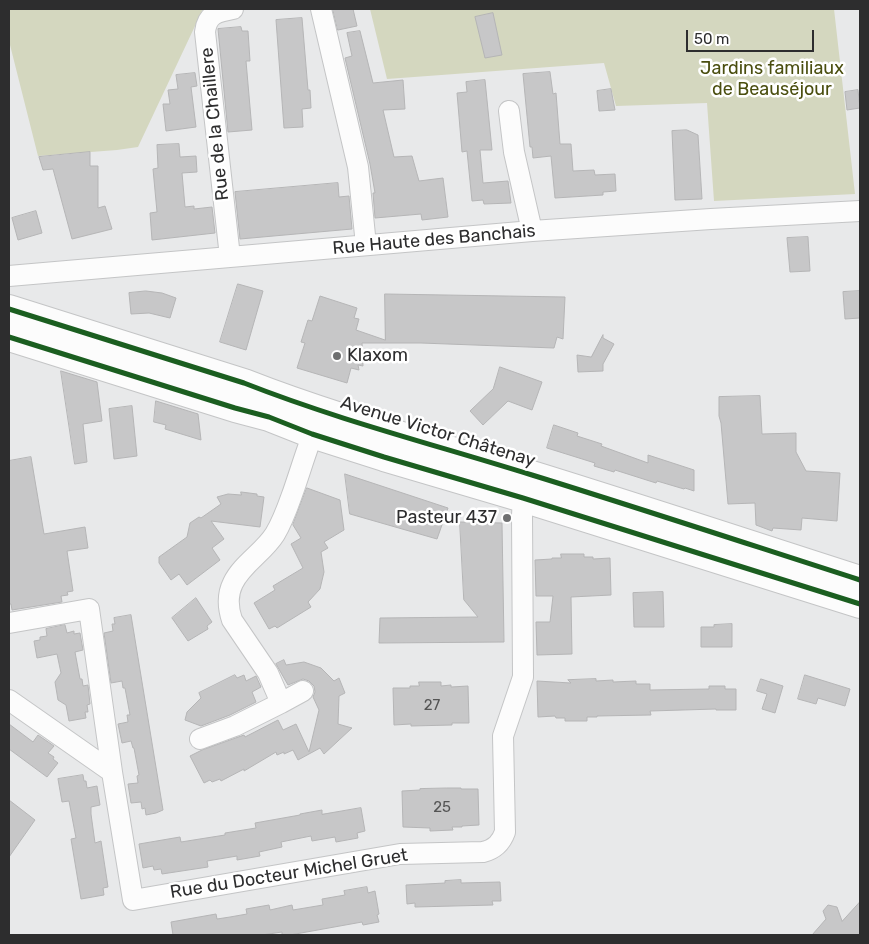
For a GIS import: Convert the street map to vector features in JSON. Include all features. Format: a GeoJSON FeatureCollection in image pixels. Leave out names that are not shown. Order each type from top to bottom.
{"type":"FeatureCollection","features":[{"type":"Feature","properties":{"kind":"main road","name":"Avenue Victor Châtenay"},"geometry":{"type":"LineString","coordinates":[[9,309],[244,383],[276,396],[317,422]]}},
{"type":"Feature","properties":{"kind":"main road","name":"Avenue Victor Châtenay"},"geometry":{"type":"LineString","coordinates":[[9,337],[216,402],[269,417],[317,422],[446,462],[523,498],[860,604]]}},
{"type":"Feature","properties":{"kind":"main road","name":"Avenue Victor Châtenay"},"geometry":{"type":"LineString","coordinates":[[446,462],[532,475],[860,580]]}},
{"type":"Feature","properties":{"kind":"street","name":"Rue de la Chaillere"},"geometry":{"type":"LineString","coordinates":[[230,256],[205,32],[211,17],[216,13],[233,9]]}},
{"type":"Feature","properties":{"kind":"street"},"geometry":{"type":"LineString","coordinates":[[320,9],[358,166],[366,245]]}},
{"type":"Feature","properties":{"kind":"street"},"geometry":{"type":"LineString","coordinates":[[509,111],[514,152],[532,231]]}},
{"type":"Feature","properties":{"kind":"street","name":"Rue Haute des Banchais"},"geometry":{"type":"LineString","coordinates":[[9,276],[532,231],[860,211]]}},
{"type":"Feature","properties":{"kind":"street"},"geometry":{"type":"LineString","coordinates":[[281,703],[268,674],[232,620],[229,612],[229,593],[238,575],[268,544],[279,527],[317,422]]}},
{"type":"Feature","properties":{"kind":"street","name":"Rue du Docteur Michel Gruet"},"geometry":{"type":"LineString","coordinates":[[112,772],[133,900],[400,854],[483,852],[490,850],[500,842],[505,832],[503,736],[523,677],[523,498]]}},
{"type":"Feature","properties":{"kind":"street"},"geometry":{"type":"LineString","coordinates":[[9,623],[89,609],[112,772]]}},
{"type":"Feature","properties":{"kind":"street"},"geometry":{"type":"LineString","coordinates":[[200,739],[235,726],[303,691]]}},
{"type":"Feature","properties":{"kind":"street"},"geometry":{"type":"LineString","coordinates":[[9,700],[112,772]]}},
{"type":"Feature","properties":{"kind":"green space"},"geometry":{"type":"Polygon","coordinates":[[[9,9],[203,9],[138,147],[38,156],[9,41],[9,9]]]}},
{"type":"Feature","properties":{"kind":"green space","name":"Jardins familiaux de Beauséjour"},"geometry":{"type":"Polygon","coordinates":[[[370,9],[834,9],[855,194],[714,201],[707,103],[616,106],[604,63],[387,79],[370,9]]]}},
{"type":"Feature","properties":{"kind":"building"},"geometry":{"type":"Polygon","coordinates":[[[333,9],[353,9],[357,26],[338,30],[333,9]]]}},
{"type":"Feature","properties":{"kind":"building"},"geometry":{"type":"Polygon","coordinates":[[[493,13],[502,55],[485,58],[475,17],[493,13]]]}},
{"type":"Feature","properties":{"kind":"building"},"geometry":{"type":"Polygon","coordinates":[[[302,18],[311,108],[302,109],[303,127],[284,128],[276,20],[302,18]]]}},
{"type":"Feature","properties":{"kind":"building"},"geometry":{"type":"Polygon","coordinates":[[[241,27],[242,31],[248,31],[250,61],[246,61],[252,130],[228,132],[218,29],[241,27]]]}},
{"type":"Feature","properties":{"kind":"building"},"geometry":{"type":"Polygon","coordinates":[[[360,31],[373,83],[403,80],[405,109],[383,110],[394,157],[412,156],[419,181],[443,178],[448,217],[422,220],[421,214],[375,218],[373,193],[375,193],[370,164],[345,58],[352,56],[347,33],[360,31]]]}},
{"type":"Feature","properties":{"kind":"building"},"geometry":{"type":"Polygon","coordinates":[[[550,72],[553,94],[556,93],[560,144],[571,144],[573,171],[594,170],[595,175],[615,174],[616,191],[603,192],[603,195],[555,198],[551,156],[533,158],[532,147],[530,147],[523,74],[550,72]]]}},
{"type":"Feature","properties":{"kind":"building"},"geometry":{"type":"Polygon","coordinates":[[[195,73],[197,86],[191,87],[196,127],[166,131],[163,104],[170,104],[168,90],[178,89],[176,75],[195,73]]]}},
{"type":"Feature","properties":{"kind":"building"},"geometry":{"type":"Polygon","coordinates":[[[485,80],[492,150],[480,150],[483,183],[508,181],[511,203],[484,204],[483,200],[472,201],[467,151],[462,152],[457,93],[467,92],[466,82],[485,80]]]}},
{"type":"Feature","properties":{"kind":"building"},"geometry":{"type":"Polygon","coordinates":[[[611,89],[615,110],[599,111],[597,91],[611,89]]]}},
{"type":"Feature","properties":{"kind":"building"},"geometry":{"type":"Polygon","coordinates":[[[858,90],[860,108],[847,110],[845,92],[858,90]]]}},
{"type":"Feature","properties":{"kind":"building"},"geometry":{"type":"Polygon","coordinates":[[[687,130],[698,135],[702,199],[675,200],[672,131],[687,130]]]}},
{"type":"Feature","properties":{"kind":"building"},"geometry":{"type":"Polygon","coordinates":[[[179,144],[180,157],[196,156],[197,172],[182,173],[185,207],[194,206],[194,209],[212,207],[215,233],[152,240],[150,213],[157,212],[153,169],[158,168],[157,145],[179,144]]]}},
{"type":"Feature","properties":{"kind":"building"},"geometry":{"type":"Polygon","coordinates":[[[90,152],[90,166],[98,166],[98,208],[105,206],[112,229],[72,239],[53,169],[43,170],[39,157],[90,152]]]}},
{"type":"Feature","properties":{"kind":"building"},"geometry":{"type":"Polygon","coordinates":[[[338,183],[339,197],[349,196],[352,229],[240,239],[235,192],[338,183]]]}},
{"type":"Feature","properties":{"kind":"building"},"geometry":{"type":"Polygon","coordinates":[[[36,211],[42,233],[18,240],[12,218],[36,211]]]}},
{"type":"Feature","properties":{"kind":"building"},"geometry":{"type":"Polygon","coordinates":[[[808,237],[810,271],[790,272],[787,238],[808,237]]]}},
{"type":"Feature","properties":{"kind":"building"},"geometry":{"type":"Polygon","coordinates":[[[238,284],[263,291],[246,350],[220,342],[238,284]]]}},
{"type":"Feature","properties":{"kind":"building"},"geometry":{"type":"Polygon","coordinates":[[[146,291],[162,293],[176,298],[170,318],[149,313],[131,314],[129,293],[146,291]]]}},
{"type":"Feature","properties":{"kind":"building"},"geometry":{"type":"Polygon","coordinates":[[[860,291],[860,318],[845,319],[843,292],[860,291]]]}},
{"type":"Feature","properties":{"kind":"building"},"geometry":{"type":"Polygon","coordinates":[[[385,294],[565,297],[563,339],[557,337],[554,348],[421,343],[362,343],[363,366],[358,365],[359,370],[351,368],[347,383],[297,368],[305,343],[301,342],[308,320],[312,321],[320,296],[357,308],[354,318],[359,319],[356,330],[385,340],[385,294]]]}},
{"type":"Feature","properties":{"kind":"building"},"geometry":{"type":"Polygon","coordinates":[[[603,335],[603,338],[614,344],[603,364],[603,371],[578,372],[577,355],[591,357],[603,335]]]}},
{"type":"Feature","properties":{"kind":"building"},"geometry":{"type":"Polygon","coordinates":[[[500,367],[542,382],[532,410],[508,401],[483,425],[470,411],[493,389],[500,367]]]}},
{"type":"Feature","properties":{"kind":"building"},"geometry":{"type":"Polygon","coordinates":[[[61,371],[97,382],[102,421],[83,424],[87,462],[75,464],[61,371]]]}},
{"type":"Feature","properties":{"kind":"building"},"geometry":{"type":"Polygon","coordinates":[[[760,396],[762,434],[796,433],[796,452],[806,471],[840,473],[837,521],[802,518],[801,530],[773,528],[772,531],[756,525],[755,503],[728,504],[719,416],[719,397],[760,396]]]}},
{"type":"Feature","properties":{"kind":"building"},"geometry":{"type":"Polygon","coordinates":[[[156,401],[198,414],[201,440],[165,429],[166,425],[154,422],[156,401]]]}},
{"type":"Feature","properties":{"kind":"building"},"geometry":{"type":"Polygon","coordinates":[[[132,406],[137,456],[114,459],[109,409],[132,406]]]}},
{"type":"Feature","properties":{"kind":"building"},"geometry":{"type":"Polygon","coordinates":[[[554,425],[578,433],[577,436],[602,444],[601,446],[648,463],[648,455],[694,470],[694,491],[657,481],[656,483],[615,470],[614,472],[594,466],[595,463],[547,448],[554,425]]]}},
{"type":"Feature","properties":{"kind":"building"},"geometry":{"type":"Polygon","coordinates":[[[31,457],[44,534],[85,527],[88,548],[67,551],[73,591],[67,592],[68,595],[61,596],[62,602],[12,610],[11,604],[9,604],[9,461],[31,457]]]}},
{"type":"Feature","properties":{"kind":"building"},"geometry":{"type":"Polygon","coordinates":[[[345,474],[448,508],[437,539],[350,514],[345,474]]]}},
{"type":"Feature","properties":{"kind":"building"},"geometry":{"type":"Polygon","coordinates":[[[307,488],[340,500],[344,530],[324,542],[328,548],[321,552],[324,572],[320,589],[308,602],[311,607],[277,628],[275,626],[269,629],[254,603],[275,590],[273,586],[303,568],[291,544],[301,538],[293,525],[307,488]]]}},
{"type":"Feature","properties":{"kind":"building"},"geometry":{"type":"Polygon","coordinates":[[[241,492],[264,497],[260,527],[211,521],[224,539],[212,548],[220,560],[187,585],[179,574],[171,580],[159,563],[159,557],[187,537],[190,523],[221,504],[217,497],[228,494],[241,495],[241,492]]]}},
{"type":"Feature","properties":{"kind":"building"},"geometry":{"type":"Polygon","coordinates":[[[460,522],[502,523],[504,642],[379,643],[380,618],[478,617],[464,600],[460,522]]]}},
{"type":"Feature","properties":{"kind":"building"},"geometry":{"type":"Polygon","coordinates":[[[561,554],[584,554],[584,557],[593,557],[593,559],[610,558],[611,595],[571,597],[572,654],[537,655],[536,622],[550,622],[553,596],[536,596],[535,560],[561,558],[561,554]]]}},
{"type":"Feature","properties":{"kind":"building"},"geometry":{"type":"Polygon","coordinates":[[[663,592],[664,627],[634,627],[633,593],[663,592]]]}},
{"type":"Feature","properties":{"kind":"building"},"geometry":{"type":"Polygon","coordinates":[[[196,598],[212,622],[207,626],[208,629],[188,641],[172,618],[196,598]]]}},
{"type":"Feature","properties":{"kind":"building"},"geometry":{"type":"Polygon","coordinates":[[[131,615],[163,810],[146,815],[145,808],[142,809],[141,802],[131,803],[128,784],[138,783],[137,776],[139,775],[134,748],[131,741],[122,743],[118,724],[128,722],[127,715],[130,715],[122,681],[111,683],[104,633],[113,631],[112,624],[115,624],[114,618],[131,615]]]}},
{"type":"Feature","properties":{"kind":"building"},"geometry":{"type":"Polygon","coordinates":[[[732,624],[732,647],[701,647],[701,627],[732,624]]]}},
{"type":"Feature","properties":{"kind":"building"},"geometry":{"type":"Polygon","coordinates":[[[65,625],[67,633],[74,631],[74,634],[80,633],[83,650],[75,652],[80,679],[82,679],[83,686],[88,685],[90,704],[87,705],[88,712],[85,712],[86,718],[69,721],[66,705],[58,700],[55,682],[61,673],[57,654],[37,658],[34,641],[40,640],[40,637],[47,636],[46,629],[65,625]]]}},
{"type":"Feature","properties":{"kind":"building"},"geometry":{"type":"Polygon","coordinates":[[[284,660],[286,665],[304,662],[321,668],[334,681],[339,678],[345,693],[339,696],[338,724],[352,728],[324,754],[320,748],[298,760],[293,750],[277,755],[276,752],[244,771],[244,769],[221,781],[220,779],[212,782],[210,780],[204,783],[190,756],[244,735],[245,737],[278,720],[283,730],[296,724],[309,752],[319,710],[313,697],[315,692],[314,686],[309,681],[303,679],[288,685],[276,664],[284,660]]]}},
{"type":"Feature","properties":{"kind":"building"},"geometry":{"type":"Polygon","coordinates":[[[235,675],[237,678],[244,675],[246,681],[256,676],[261,687],[252,692],[256,702],[230,715],[201,726],[185,720],[187,712],[201,698],[199,693],[235,675]]]}},
{"type":"Feature","properties":{"kind":"building"},"geometry":{"type":"Polygon","coordinates":[[[805,675],[850,689],[845,706],[818,698],[816,704],[798,699],[805,675]]]}},
{"type":"Feature","properties":{"kind":"building"},"geometry":{"type":"Polygon","coordinates":[[[596,679],[596,681],[613,680],[613,682],[636,681],[636,684],[650,684],[650,690],[709,689],[709,686],[725,686],[725,689],[736,689],[736,710],[650,711],[651,715],[597,716],[587,717],[587,721],[565,721],[565,718],[556,718],[555,716],[538,717],[537,681],[571,683],[568,680],[596,679]]]}},
{"type":"Feature","properties":{"kind":"building"},"geometry":{"type":"Polygon","coordinates":[[[761,679],[783,686],[775,713],[762,709],[767,694],[757,691],[761,679]]]}},
{"type":"Feature","properties":{"kind":"building"},"geometry":{"type":"Polygon","coordinates":[[[419,682],[441,682],[441,686],[451,685],[451,687],[468,686],[469,723],[452,723],[452,725],[394,725],[393,688],[419,686],[419,682]]]}},
{"type":"Feature","properties":{"kind":"building"},"geometry":{"type":"Polygon","coordinates":[[[9,724],[33,742],[38,735],[54,746],[48,753],[58,763],[47,777],[9,749],[9,724]]]}},
{"type":"Feature","properties":{"kind":"building"},"geometry":{"type":"Polygon","coordinates":[[[83,775],[87,788],[97,786],[100,805],[91,807],[91,814],[95,843],[101,841],[108,887],[103,888],[104,895],[81,899],[71,839],[76,838],[69,801],[62,802],[58,779],[83,775]]]}},
{"type":"Feature","properties":{"kind":"building"},"geometry":{"type":"Polygon","coordinates":[[[478,789],[479,825],[452,827],[453,830],[430,831],[430,828],[403,827],[402,791],[478,789]]]}},
{"type":"Feature","properties":{"kind":"building"},"geometry":{"type":"Polygon","coordinates":[[[9,800],[35,820],[9,857],[9,800]]]}},
{"type":"Feature","properties":{"kind":"building"},"geometry":{"type":"Polygon","coordinates":[[[361,808],[365,831],[357,833],[358,838],[336,842],[335,837],[312,841],[311,836],[281,842],[282,847],[259,852],[260,856],[237,860],[237,856],[207,861],[208,867],[162,874],[161,869],[154,870],[153,866],[143,868],[139,844],[180,837],[181,842],[225,835],[225,833],[256,828],[255,823],[300,814],[322,810],[322,814],[361,808]]]}},
{"type":"Feature","properties":{"kind":"building"},"geometry":{"type":"Polygon","coordinates":[[[461,880],[461,883],[500,882],[501,901],[492,901],[493,905],[415,907],[415,903],[407,904],[406,885],[445,883],[445,881],[461,880]]]}},
{"type":"Feature","properties":{"kind":"building"},"geometry":{"type":"Polygon","coordinates":[[[367,887],[368,893],[375,891],[379,922],[363,925],[362,922],[290,935],[282,935],[282,932],[262,935],[173,935],[171,922],[216,914],[217,919],[230,917],[247,914],[246,909],[269,905],[270,910],[292,905],[293,910],[323,905],[322,899],[345,895],[344,891],[367,887]]]}},
{"type":"Feature","properties":{"kind":"building"},"geometry":{"type":"Polygon","coordinates":[[[860,902],[860,935],[812,935],[826,919],[823,911],[828,905],[837,907],[842,921],[860,902]]]}},
{"type":"Feature","properties":{"kind":"cycle path"},"geometry":{"type":"LineString","coordinates":[[9,309],[244,383],[315,409],[573,488],[860,580]]}},
{"type":"Feature","properties":{"kind":"cycle path"},"geometry":{"type":"LineString","coordinates":[[9,337],[269,417],[312,434],[384,457],[523,498],[860,604]]}},
{"type":"Feature","properties":{"kind":"place","name":"Klaxom"},"geometry":{"type":"Point","coordinates":[337,356]}},
{"type":"Feature","properties":{"kind":"place","name":"Pasteur 437"},"geometry":{"type":"Point","coordinates":[507,518]}}]}
